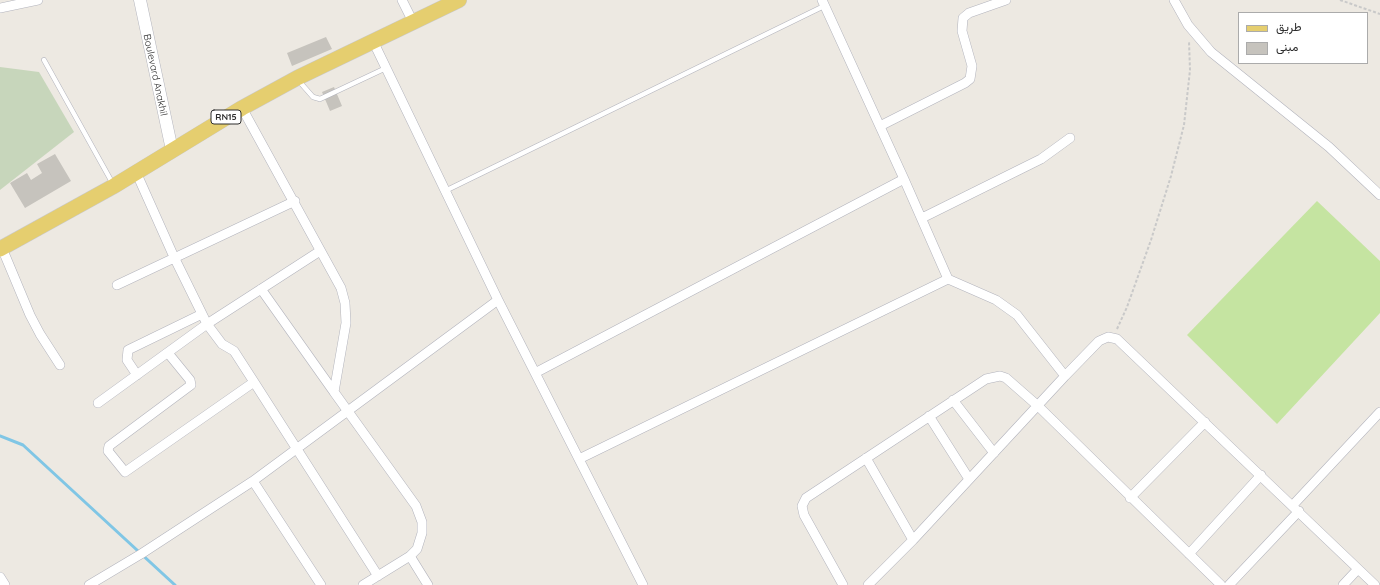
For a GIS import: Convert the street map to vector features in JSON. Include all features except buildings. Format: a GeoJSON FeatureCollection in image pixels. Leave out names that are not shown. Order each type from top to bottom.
{"type":"FeatureCollection","features":[{"type":"Feature","properties":{"kind":"main road","name":"RN15"},"geometry":{"type":"LineString","coordinates":[[1,248],[114,186],[242,108],[297,78],[459,0]]}},
{"type":"Feature","properties":{"kind":"street"},"geometry":{"type":"LineString","coordinates":[[0,8],[38,0]]}},
{"type":"Feature","properties":{"kind":"street","name":"Boulevard Anakhil"},"geometry":{"type":"LineString","coordinates":[[140,0],[172,150]]}},
{"type":"Feature","properties":{"kind":"street"},"geometry":{"type":"LineString","coordinates":[[402,0],[413,22]]}},
{"type":"Feature","properties":{"kind":"street"},"geometry":{"type":"LineString","coordinates":[[880,126],[965,83],[970,79],[972,66],[962,32],[963,18],[969,13],[1006,0]]}},
{"type":"Feature","properties":{"kind":"street"},"geometry":{"type":"LineString","coordinates":[[1174,0],[1188,25],[1211,52],[1329,147],[1380,195]]}},
{"type":"Feature","properties":{"kind":"street"},"geometry":{"type":"LineString","coordinates":[[823,3],[922,218],[948,279],[996,300],[1017,315],[1065,376]]}},
{"type":"Feature","properties":{"kind":"street"},"geometry":{"type":"LineString","coordinates":[[373,41],[498,300],[643,585]]}},
{"type":"Feature","properties":{"kind":"street"},"geometry":{"type":"LineString","coordinates":[[242,108],[341,288],[346,323],[334,392]]}},
{"type":"Feature","properties":{"kind":"street"},"geometry":{"type":"LineString","coordinates":[[922,218],[1041,159],[1070,138]]}},
{"type":"Feature","properties":{"kind":"street"},"geometry":{"type":"LineString","coordinates":[[136,172],[174,257],[207,324],[222,344],[234,351],[378,576]]}},
{"type":"Feature","properties":{"kind":"street"},"geometry":{"type":"LineString","coordinates":[[535,372],[904,179]]}},
{"type":"Feature","properties":{"kind":"street"},"geometry":{"type":"LineString","coordinates":[[117,285],[294,201]]}},
{"type":"Feature","properties":{"kind":"street"},"geometry":{"type":"LineString","coordinates":[[1,248],[30,315],[40,334],[60,365]]}},
{"type":"Feature","properties":{"kind":"street"},"geometry":{"type":"LineString","coordinates":[[98,404],[207,324],[320,250]]}},
{"type":"Feature","properties":{"kind":"street"},"geometry":{"type":"LineString","coordinates":[[579,459],[948,279]]}},
{"type":"Feature","properties":{"kind":"street"},"geometry":{"type":"LineString","coordinates":[[261,289],[420,513],[422,522],[421,540],[417,549],[410,556],[366,584]]}},
{"type":"Feature","properties":{"kind":"street"},"geometry":{"type":"LineString","coordinates":[[89,585],[141,554],[253,481],[348,413],[498,300]]}},
{"type":"Feature","properties":{"kind":"street"},"geometry":{"type":"LineString","coordinates":[[137,375],[127,360],[128,350],[202,314]]}},
{"type":"Feature","properties":{"kind":"street"},"geometry":{"type":"LineString","coordinates":[[868,585],[913,540],[1099,340],[1113,337],[1121,342],[1375,585]]}},
{"type":"Feature","properties":{"kind":"street"},"geometry":{"type":"LineString","coordinates":[[168,353],[190,380],[191,385],[109,446],[108,451],[125,472],[254,382]]}},
{"type":"Feature","properties":{"kind":"street"},"geometry":{"type":"LineString","coordinates":[[842,585],[804,515],[802,506],[806,498],[986,379],[1000,376],[1006,378],[1038,406],[1130,498],[1221,585]]}},
{"type":"Feature","properties":{"kind":"street"},"geometry":{"type":"LineString","coordinates":[[953,400],[994,453]]}},
{"type":"Feature","properties":{"kind":"street"},"geometry":{"type":"LineString","coordinates":[[1229,585],[1380,412]]}},
{"type":"Feature","properties":{"kind":"street"},"geometry":{"type":"LineString","coordinates":[[929,416],[969,479]]}},
{"type":"Feature","properties":{"kind":"street"},"geometry":{"type":"LineString","coordinates":[[1130,498],[1205,422]]}},
{"type":"Feature","properties":{"kind":"street"},"geometry":{"type":"LineString","coordinates":[[866,458],[913,540]]}},
{"type":"Feature","properties":{"kind":"street"},"geometry":{"type":"LineString","coordinates":[[1189,554],[1260,474]]}},
{"type":"Feature","properties":{"kind":"street"},"geometry":{"type":"LineString","coordinates":[[253,481],[321,585]]}},
{"type":"Feature","properties":{"kind":"street"},"geometry":{"type":"LineString","coordinates":[[410,556],[428,585]]}},
{"type":"Feature","properties":{"kind":"street"},"geometry":{"type":"LineString","coordinates":[[1343,585],[1358,569]]}},
{"type":"Feature","properties":{"kind":"street"},"geometry":{"type":"LineString","coordinates":[[0,577],[5,585]]}},
{"type":"Feature","properties":{"kind":"lane"},"geometry":{"type":"LineString","coordinates":[[445,191],[823,3]]}},
{"type":"Feature","properties":{"kind":"lane"},"geometry":{"type":"LineString","coordinates":[[44,60],[114,186]]}},
{"type":"Feature","properties":{"kind":"lane"},"geometry":{"type":"LineString","coordinates":[[297,78],[313,97],[320,99],[386,68]]}},
{"type":"Feature","properties":{"kind":"path"},"geometry":{"type":"LineString","coordinates":[[1340,0],[1380,14]]}},
{"type":"Feature","properties":{"kind":"path"},"geometry":{"type":"LineString","coordinates":[[1113,337],[1127,307],[1151,240],[1171,176],[1184,125],[1190,70],[1188,25]]}},
{"type":"Feature","properties":{"kind":"green space"},"geometry":{"type":"Polygon","coordinates":[[[0,67],[39,72],[74,132],[0,190],[0,67]]]}},
{"type":"Feature","properties":{"kind":"green space"},"geometry":{"type":"Polygon","coordinates":[[[1317,201],[1380,261],[1380,313],[1277,424],[1187,335],[1317,201]]]}},
{"type":"Feature","properties":{"kind":"waterway"},"geometry":{"type":"LineString","coordinates":[[0,436],[23,445],[175,585]]}}]}
